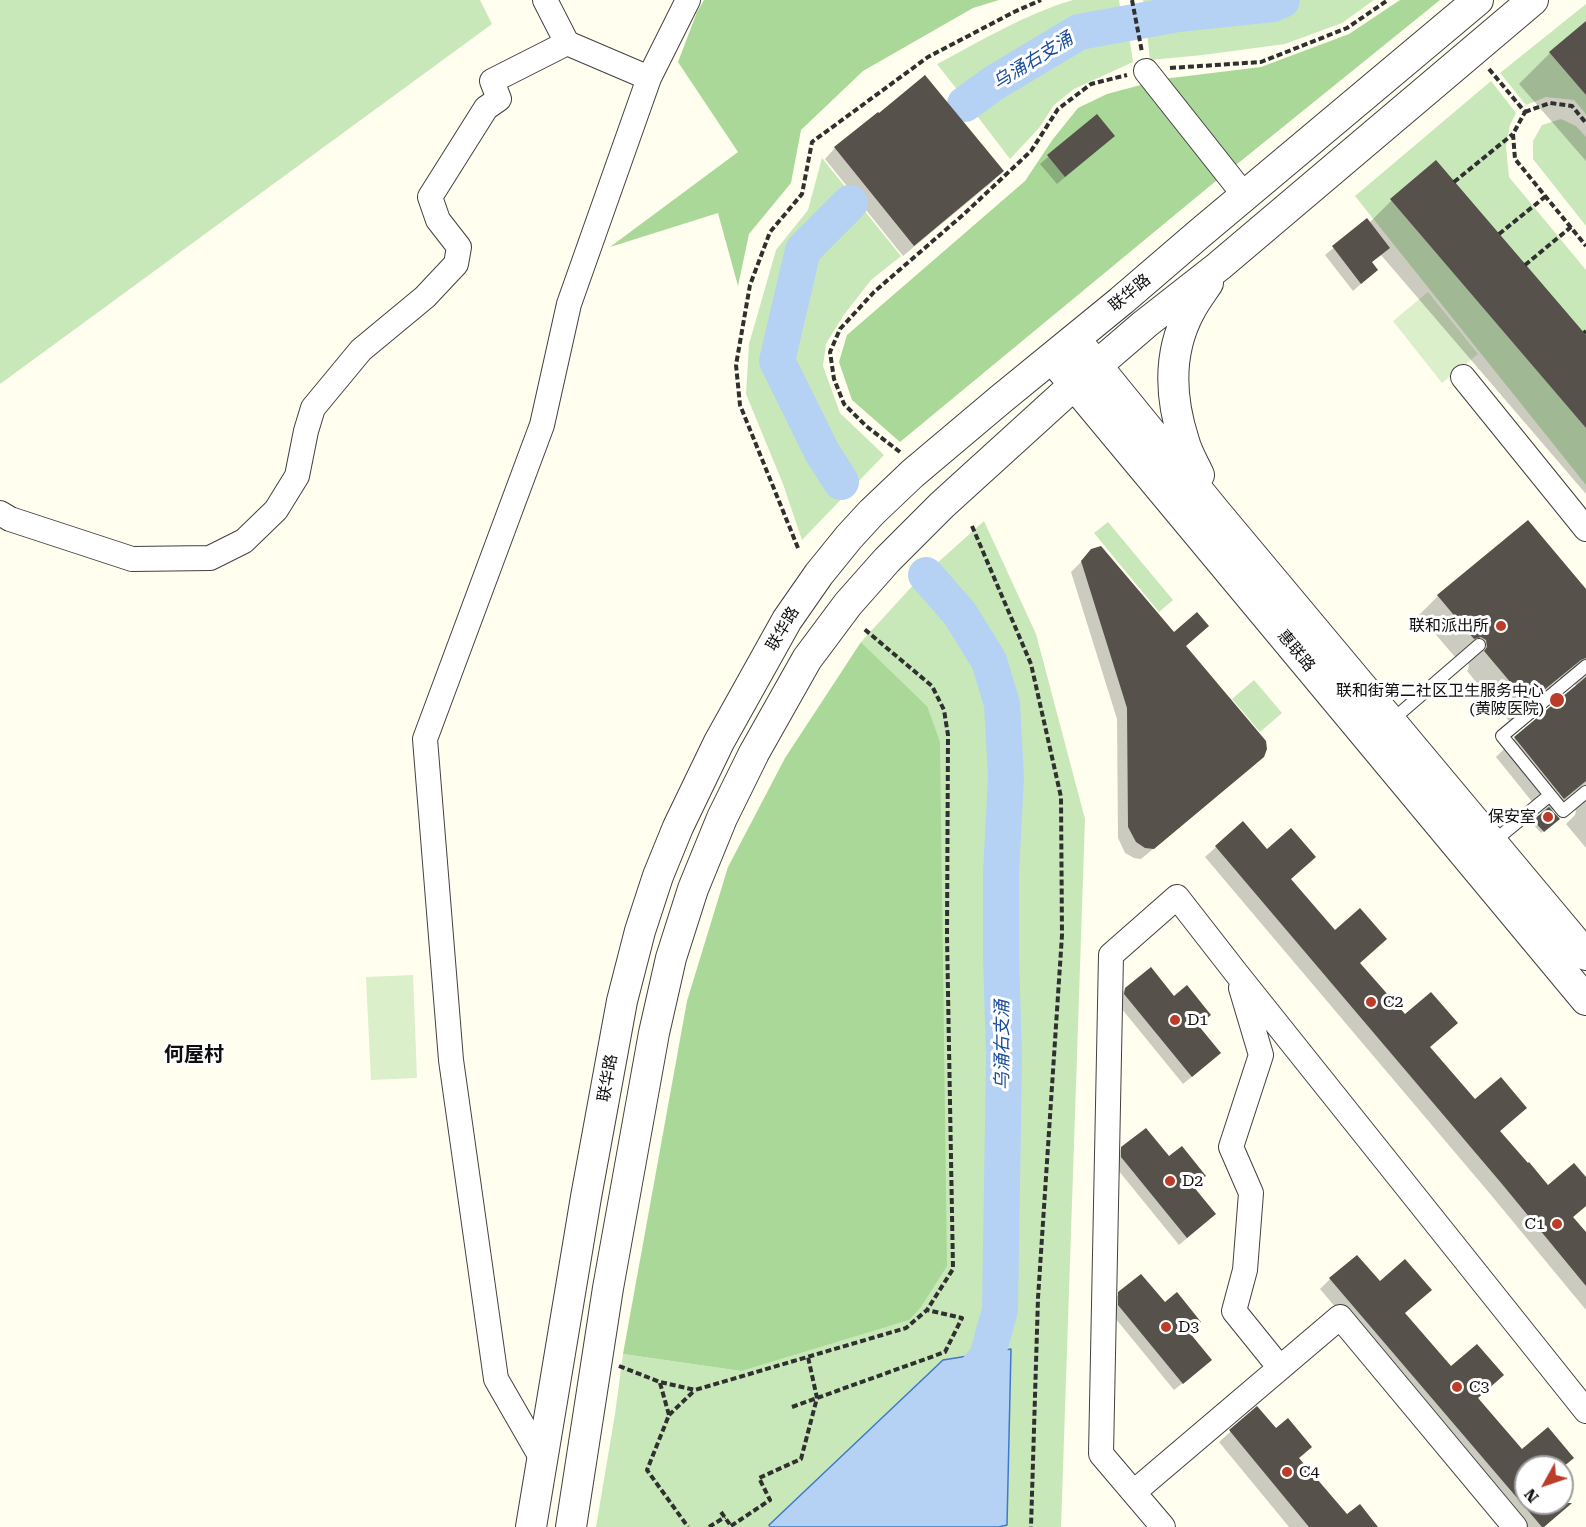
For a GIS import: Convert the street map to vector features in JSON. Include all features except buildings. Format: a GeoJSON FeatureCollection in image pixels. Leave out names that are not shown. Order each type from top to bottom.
{"type":"FeatureCollection","features":[{"type":"Feature","properties":{"kind":"street"},"geometry":{"type":"LineString","coordinates":[[545,0],[567,43],[649,78]]}},
{"type":"Feature","properties":{"kind":"street"},"geometry":{"type":"LineString","coordinates":[[542,1459],[496,1379],[451,1060],[424,739],[542,425],[569,304],[649,78],[688,0]]}},
{"type":"Feature","properties":{"kind":"street","name":"联华路"},"geometry":{"type":"LineString","coordinates":[[531,1527],[586,1197],[622,1001],[640,931],[658,876],[678,827],[719,742],[787,620],[819,574],[872,512],[906,463],[1052,358],[1478,0]]}},
{"type":"Feature","properties":{"kind":"street","name":"联华路"},"geometry":{"type":"LineString","coordinates":[[571,1527],[608,1288],[654,1033],[671,958],[693,889],[722,818],[807,659],[856,616],[887,560],[942,505],[1096,365],[1219,266],[1533,0]]}},
{"type":"Feature","properties":{"kind":"street"},"geometry":{"type":"LineString","coordinates":[[0,513],[10,519],[132,559],[210,558],[244,541],[276,510],[297,476],[306,431],[314,408],[361,350],[425,297],[456,264],[459,247],[438,220],[430,197],[486,108],[499,99],[492,81],[567,43]]}},
{"type":"Feature","properties":{"kind":"street"},"geometry":{"type":"LineString","coordinates":[[1145,64],[1245,196]]}},
{"type":"Feature","properties":{"kind":"street"},"geometry":{"type":"LineString","coordinates":[[1215,511],[1184,442],[1175,404],[1173,378],[1174,353],[1190,310],[1219,266]]}},
{"type":"Feature","properties":{"kind":"street","name":"惠联路"},"geometry":{"type":"LineString","coordinates":[[1075,339],[1215,511],[1586,955]]}},
{"type":"Feature","properties":{"kind":"street","name":"惠联路"},"geometry":{"type":"LineString","coordinates":[[1052,358],[1586,1000]]}},
{"type":"Feature","properties":{"kind":"street"},"geometry":{"type":"LineString","coordinates":[[1463,377],[1586,529]]}},
{"type":"Feature","properties":{"kind":"street"},"geometry":{"type":"LineString","coordinates":[[1163,1527],[1101,1454],[1111,955],[1177,897],[1586,1411]]}},
{"type":"Feature","properties":{"kind":"street"},"geometry":{"type":"LineString","coordinates":[[1237,974],[1262,1054],[1231,1147],[1251,1194],[1245,1270],[1234,1311],[1280,1368]]}},
{"type":"Feature","properties":{"kind":"street"},"geometry":{"type":"LineString","coordinates":[[1134,1492],[1340,1317],[1515,1527]]}},
{"type":"Feature","properties":{"kind":"lane"},"geometry":{"type":"LineString","coordinates":[[1391,721],[1479,645]]}},
{"type":"Feature","properties":{"kind":"lane"},"geometry":{"type":"LineString","coordinates":[[1586,666],[1502,736],[1563,812],[1586,792]]}},
{"type":"Feature","properties":{"kind":"lane"},"geometry":{"type":"LineString","coordinates":[[1492,843],[1550,795]]}},
{"type":"Feature","properties":{"kind":"path"},"geometry":{"type":"LineString","coordinates":[[798,548],[740,405],[736,365],[750,285],[770,232],[802,194],[812,142],[928,57],[1041,0]]}},
{"type":"Feature","properties":{"kind":"path"},"geometry":{"type":"LineString","coordinates":[[1132,0],[1145,64]]}},
{"type":"Feature","properties":{"kind":"path"},"geometry":{"type":"LineString","coordinates":[[906,463],[844,404],[834,379],[830,352],[840,329],[874,292],[964,214],[1031,151],[1058,109],[1091,84],[1145,64],[1155,69],[1261,62],[1347,28],[1388,0]]}},
{"type":"Feature","properties":{"kind":"path"},"geometry":{"type":"LineString","coordinates":[[1496,77],[1525,112]]}},
{"type":"Feature","properties":{"kind":"path"},"geometry":{"type":"LineString","coordinates":[[1454,182],[1514,134],[1525,112],[1550,103],[1572,106],[1586,123]]}},
{"type":"Feature","properties":{"kind":"path"},"geometry":{"type":"LineString","coordinates":[[1514,134],[1515,159],[1586,246]]}},
{"type":"Feature","properties":{"kind":"path"},"geometry":{"type":"LineString","coordinates":[[1499,234],[1545,196]]}},
{"type":"Feature","properties":{"kind":"path"},"geometry":{"type":"LineString","coordinates":[[1525,265],[1570,227]]}},
{"type":"Feature","properties":{"kind":"path"},"geometry":{"type":"LineString","coordinates":[[972,526],[1031,664],[1061,797],[1062,935],[1038,1298],[1031,1527]]}},
{"type":"Feature","properties":{"kind":"path"},"geometry":{"type":"LineString","coordinates":[[688,1527],[647,1470],[669,1415],[695,1390],[906,1328],[927,1310],[953,1269],[947,936],[948,735],[944,710],[932,686],[856,616]]}},
{"type":"Feature","properties":{"kind":"path"},"geometry":{"type":"LineString","coordinates":[[792,1407],[945,1352],[962,1318],[927,1310]]}},
{"type":"Feature","properties":{"kind":"path"},"geometry":{"type":"LineString","coordinates":[[721,1512],[731,1526],[770,1500],[759,1478],[801,1459],[817,1398],[808,1357]]}},
{"type":"Feature","properties":{"kind":"path"},"geometry":{"type":"LineString","coordinates":[[614,1364],[660,1382],[695,1390]]}},
{"type":"Feature","properties":{"kind":"path"},"geometry":{"type":"LineString","coordinates":[[660,1382],[669,1415]]}},
{"type":"Feature","properties":{"kind":"path"},"geometry":{"type":"LineString","coordinates":[[709,1527],[725,1517]]}},
{"type":"Feature","properties":{"kind":"green space"},"geometry":{"type":"Polygon","coordinates":[[[0,0],[480,0],[492,24],[0,384],[0,0]]]}},
{"type":"Feature","properties":{"kind":"green space"},"geometry":{"type":"Polygon","coordinates":[[[704,0],[999,0],[973,8],[863,71],[801,130],[791,183],[749,234],[738,286],[718,213],[610,247],[738,152],[678,62],[697,12],[704,0]]]}},
{"type":"Feature","properties":{"kind":"green space"},"geometry":{"type":"Polygon","coordinates":[[[1073,0],[1119,0],[1121,13],[1054,35],[962,96],[937,64],[1020,20],[1073,0]]]}},
{"type":"Feature","properties":{"kind":"green space"},"geometry":{"type":"Polygon","coordinates":[[[1143,0],[1232,0],[1145,10],[1143,0]]]}},
{"type":"Feature","properties":{"kind":"green space"},"geometry":{"type":"Polygon","coordinates":[[[1301,0],[1374,0],[1342,23],[1285,44],[1150,60],[1146,24],[1244,16],[1301,0]]]}},
{"type":"Feature","properties":{"kind":"green space"},"geometry":{"type":"Polygon","coordinates":[[[1400,0],[1440,0],[1205,190],[900,442],[852,400],[839,362],[847,335],[1025,181],[1053,139],[1078,108],[1107,94],[1163,79],[1261,67],[1349,34],[1400,0]]]}},
{"type":"Feature","properties":{"kind":"green space"},"geometry":{"type":"Polygon","coordinates":[[[1586,4],[1586,114],[1574,100],[1546,97],[1526,105],[1500,73],[1586,4]]]}},
{"type":"Feature","properties":{"kind":"green space"},"geometry":{"type":"Polygon","coordinates":[[[1128,29],[1133,62],[1074,89],[1054,105],[1039,128],[1010,159],[971,108],[1004,85],[1083,38],[1128,29]]]}},
{"type":"Feature","properties":{"kind":"green space"},"geometry":{"type":"Polygon","coordinates":[[[1491,81],[1516,113],[1510,125],[1506,147],[1509,177],[1586,270],[1586,485],[1355,196],[1491,81]]]}},
{"type":"Feature","properties":{"kind":"green space"},"geometry":{"type":"Polygon","coordinates":[[[1561,119],[1576,126],[1586,137],[1586,226],[1533,159],[1533,141],[1542,125],[1561,119]]]}},
{"type":"Feature","properties":{"kind":"green space"},"geometry":{"type":"Polygon","coordinates":[[[822,158],[901,256],[871,280],[843,316],[826,344],[823,366],[840,413],[884,455],[802,540],[783,484],[746,394],[749,344],[776,250],[808,210],[822,158]]]}},
{"type":"Feature","properties":{"kind":"green space"},"geometry":{"type":"Polygon","coordinates":[[[1428,292],[1478,354],[1442,383],[1393,321],[1428,292]]]}},
{"type":"Feature","properties":{"kind":"green space"},"geometry":{"type":"Polygon","coordinates":[[[984,521],[1036,634],[1085,819],[1061,1527],[596,1527],[623,1354],[741,1371],[927,706],[861,642],[915,583],[984,521]]]}},
{"type":"Feature","properties":{"kind":"green space"},"geometry":{"type":"Polygon","coordinates":[[[1108,522],[1173,600],[1159,612],[1094,533],[1108,522]]]}},
{"type":"Feature","properties":{"kind":"green space"},"geometry":{"type":"Polygon","coordinates":[[[861,642],[927,706],[940,742],[947,1266],[921,1307],[909,1320],[741,1371],[623,1354],[687,1001],[728,867],[785,758],[861,642]]]}},
{"type":"Feature","properties":{"kind":"green space"},"geometry":{"type":"Polygon","coordinates":[[[1254,680],[1282,713],[1260,732],[1232,699],[1254,680]]]}},
{"type":"Feature","properties":{"kind":"green space"},"geometry":{"type":"Polygon","coordinates":[[[413,975],[417,1078],[371,1080],[366,977],[413,975]]]}},
{"type":"Feature","properties":{"kind":"water"},"geometry":{"type":"Polygon","coordinates":[[[1011,1349],[1007,1525],[999,1527],[770,1527],[769,1525],[943,1360],[1011,1349]]]}},
{"type":"Feature","properties":{"kind":"waterway","name":"乌涌右支涌"},"geometry":{"type":"LineString","coordinates":[[965,104],[994,83],[1079,32],[1178,14],[1273,4],[1282,0]]}},
{"type":"Feature","properties":{"kind":"waterway","name":"乌涌右支涌"},"geometry":{"type":"LineString","coordinates":[[841,482],[822,452],[777,361],[803,250],[850,203]]}},
{"type":"Feature","properties":{"kind":"waterway","name":"乌涌右支涌"},"geometry":{"type":"LineString","coordinates":[[926,575],[960,614],[989,661],[1002,704],[1006,777],[1001,873],[1004,1057],[1000,1310],[987,1357],[960,1389],[960,1392]]}},
{"type":"Feature","properties":{"kind":"place","name":"联和派出所"},"geometry":{"type":"Point","coordinates":[1501,626]}},
{"type":"Feature","properties":{"kind":"place","name":"联和街第二社区卫生服务中心 (黄陂医院)"},"geometry":{"type":"Point","coordinates":[1557,700]}},
{"type":"Feature","properties":{"kind":"place","name":"保安室"},"geometry":{"type":"Point","coordinates":[1548,817]}},
{"type":"Feature","properties":{"kind":"place","name":"C2"},"geometry":{"type":"Point","coordinates":[1371,1002]}},
{"type":"Feature","properties":{"kind":"place","name":"D1"},"geometry":{"type":"Point","coordinates":[1175,1020]}},
{"type":"Feature","properties":{"kind":"place","name":"D2"},"geometry":{"type":"Point","coordinates":[1170,1181]}},
{"type":"Feature","properties":{"kind":"place","name":"C1"},"geometry":{"type":"Point","coordinates":[1557,1224]}},
{"type":"Feature","properties":{"kind":"place","name":"D3"},"geometry":{"type":"Point","coordinates":[1166,1327]}},
{"type":"Feature","properties":{"kind":"place","name":"C3"},"geometry":{"type":"Point","coordinates":[1457,1387]}},
{"type":"Feature","properties":{"kind":"place","name":"C4"},"geometry":{"type":"Point","coordinates":[1287,1472]}},
{"type":"Feature","properties":{"kind":"district","name":"何屋村"},"geometry":{"type":"Point","coordinates":[194,1055]}}]}
